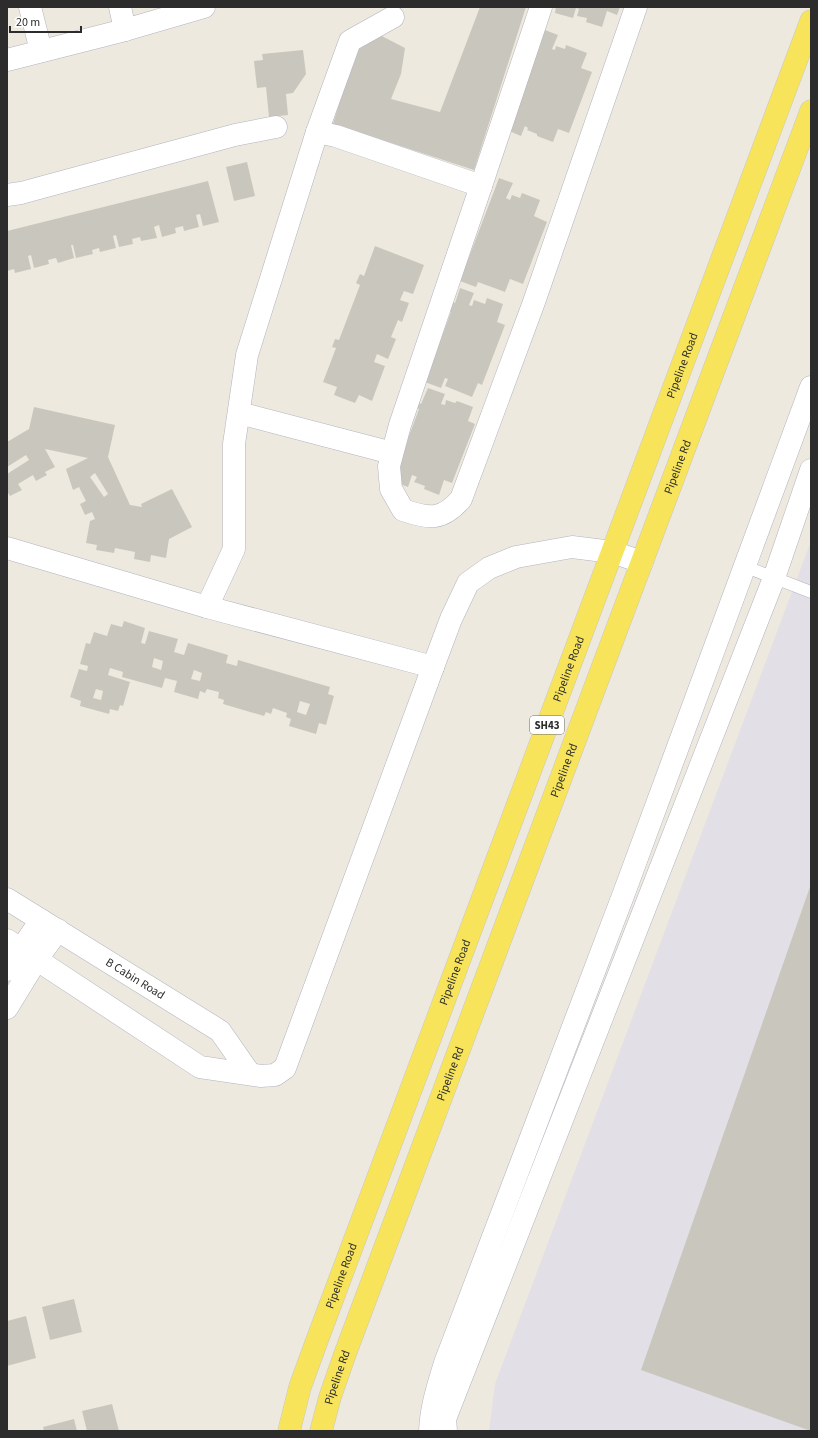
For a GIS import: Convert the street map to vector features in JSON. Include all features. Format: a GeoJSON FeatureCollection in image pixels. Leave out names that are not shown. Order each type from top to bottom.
{"type":"FeatureCollection","features":[{"type":"Feature","properties":{"kind":"main road","name":"Pipeline Road"},"geometry":{"type":"LineString","coordinates":[[289,1431],[302,1379],[811,21]]}},
{"type":"Feature","properties":{"kind":"main road","name":"Pipeline Rd"},"geometry":{"type":"LineString","coordinates":[[321,1431],[330,1397],[811,111]]}},
{"type":"Feature","properties":{"kind":"street"},"geometry":{"type":"LineString","coordinates":[[30,7],[41,51]]}},
{"type":"Feature","properties":{"kind":"street"},"geometry":{"type":"LineString","coordinates":[[120,7],[125,30]]}},
{"type":"Feature","properties":{"kind":"street"},"geometry":{"type":"LineString","coordinates":[[7,60],[125,30],[204,7]]}},
{"type":"Feature","properties":{"kind":"street"},"geometry":{"type":"LineString","coordinates":[[542,7],[400,425],[392,453],[389,466],[391,489],[403,510],[420,516],[438,516],[451,510],[461,499],[536,295],[636,7]]}},
{"type":"Feature","properties":{"kind":"street"},"geometry":{"type":"LineString","coordinates":[[207,607],[234,549],[234,444],[247,355],[317,132],[350,41],[393,17]]}},
{"type":"Feature","properties":{"kind":"street"},"geometry":{"type":"LineString","coordinates":[[7,195],[20,193],[235,135],[276,127]]}},
{"type":"Feature","properties":{"kind":"street"},"geometry":{"type":"LineString","coordinates":[[317,132],[336,136],[481,186]]}},
{"type":"Feature","properties":{"kind":"street"},"geometry":{"type":"LineString","coordinates":[[430,1431],[430,1418],[445,1363],[627,886],[746,567],[811,387]]}},
{"type":"Feature","properties":{"kind":"street"},"geometry":{"type":"LineString","coordinates":[[239,413],[392,453]]}},
{"type":"Feature","properties":{"kind":"street"},"geometry":{"type":"LineString","coordinates":[[446,1431],[445,1419],[774,578],[811,470]]}},
{"type":"Feature","properties":{"kind":"street"},"geometry":{"type":"LineString","coordinates":[[7,548],[207,607],[433,667]]}},
{"type":"Feature","properties":{"kind":"street"},"geometry":{"type":"LineString","coordinates":[[22,949],[200,1067],[261,1076],[275,1075],[285,1068],[433,667],[468,584],[489,568],[516,557],[572,548],[612,552],[642,562]]}},
{"type":"Feature","properties":{"kind":"street","name":"B Cabin Road"},"geometry":{"type":"LineString","coordinates":[[7,899],[220,1031],[250,1074]]}},
{"type":"Feature","properties":{"kind":"street"},"geometry":{"type":"LineString","coordinates":[[7,970],[22,949],[49,925]]}},
{"type":"Feature","properties":{"kind":"street"},"geometry":{"type":"LineString","coordinates":[[7,1008],[22,949]]}},
{"type":"Feature","properties":{"kind":"lane"},"geometry":{"type":"LineString","coordinates":[[746,567],[811,592]]}},
{"type":"Feature","properties":{"kind":"shaded area"},"geometry":{"type":"Polygon","coordinates":[[[811,541],[811,1431],[489,1431],[495,1384],[811,541]]]}},
{"type":"Feature","properties":{"kind":"building"},"geometry":{"type":"Polygon","coordinates":[[[480,7],[526,7],[474,170],[333,124],[359,37],[374,32],[405,48],[401,74],[391,99],[440,112],[480,7]]]}},
{"type":"Feature","properties":{"kind":"building"},"geometry":{"type":"Polygon","coordinates":[[[556,7],[620,7],[617,15],[607,11],[602,27],[586,22],[587,18],[577,16],[579,9],[576,8],[573,18],[555,13],[556,7]]]}},
{"type":"Feature","properties":{"kind":"building"},"geometry":{"type":"Polygon","coordinates":[[[545,30],[558,35],[552,49],[555,50],[556,46],[565,49],[566,45],[587,53],[581,68],[592,72],[569,133],[558,129],[553,142],[537,136],[537,134],[527,130],[528,128],[525,126],[521,136],[507,130],[545,30]]]}},
{"type":"Feature","properties":{"kind":"building"},"geometry":{"type":"Polygon","coordinates":[[[303,50],[306,74],[293,93],[286,94],[288,115],[269,117],[266,87],[257,88],[254,61],[263,60],[262,54],[303,50]]]}},
{"type":"Feature","properties":{"kind":"building"},"geometry":{"type":"Polygon","coordinates":[[[247,162],[255,196],[234,201],[226,167],[247,162]]]}},
{"type":"Feature","properties":{"kind":"building"},"geometry":{"type":"Polygon","coordinates":[[[499,178],[513,183],[506,198],[510,200],[512,195],[520,198],[522,193],[540,200],[534,216],[547,222],[523,284],[510,279],[505,292],[478,282],[476,287],[460,281],[499,178]]]}},
{"type":"Feature","properties":{"kind":"building"},"geometry":{"type":"Polygon","coordinates":[[[208,181],[219,222],[203,226],[200,214],[196,215],[199,227],[184,231],[183,226],[175,228],[176,233],[162,237],[159,225],[154,227],[157,238],[141,241],[140,237],[132,239],[133,244],[119,247],[116,235],[113,236],[116,248],[100,252],[99,248],[92,250],[93,254],[76,258],[73,245],[71,245],[74,258],[58,263],[56,258],[48,260],[49,264],[34,268],[31,255],[28,256],[31,269],[15,273],[14,269],[7,271],[7,231],[208,181]]]}},
{"type":"Feature","properties":{"kind":"building"},"geometry":{"type":"Polygon","coordinates":[[[375,246],[424,265],[413,294],[404,291],[400,300],[409,303],[402,322],[398,320],[391,337],[396,339],[388,359],[377,354],[374,362],[385,366],[372,401],[359,395],[355,403],[334,395],[337,387],[323,382],[336,348],[332,347],[335,339],[339,340],[360,285],[356,283],[360,274],[364,276],[375,246]]]}},
{"type":"Feature","properties":{"kind":"building"},"geometry":{"type":"Polygon","coordinates":[[[460,288],[474,293],[469,305],[472,306],[474,300],[485,304],[487,298],[503,304],[497,322],[505,325],[482,385],[478,383],[472,397],[445,386],[448,379],[445,378],[441,388],[425,382],[451,312],[444,309],[447,300],[455,303],[460,288]]]}},
{"type":"Feature","properties":{"kind":"building"},"geometry":{"type":"Polygon","coordinates":[[[428,388],[445,394],[441,404],[445,405],[446,400],[455,403],[457,401],[473,407],[468,421],[475,424],[452,483],[444,480],[439,495],[424,489],[425,486],[414,482],[417,477],[412,475],[408,487],[392,481],[419,409],[415,407],[417,402],[421,404],[428,388]]]}},
{"type":"Feature","properties":{"kind":"building"},"geometry":{"type":"Polygon","coordinates":[[[34,407],[115,425],[108,457],[130,505],[142,507],[141,504],[172,489],[192,527],[169,539],[166,558],[151,555],[150,562],[134,559],[135,552],[115,548],[114,553],[96,550],[97,545],[86,543],[90,521],[95,519],[92,512],[85,515],[80,504],[86,501],[79,487],[73,490],[66,469],[88,458],[45,449],[55,467],[45,472],[47,475],[36,481],[33,475],[18,484],[22,490],[10,496],[8,493],[7,496],[7,474],[29,460],[26,455],[7,467],[7,442],[29,429],[34,407]],[[95,473],[90,477],[104,497],[108,494],[95,473]]]}},
{"type":"Feature","properties":{"kind":"building"},"geometry":{"type":"Polygon","coordinates":[[[124,621],[145,628],[141,643],[145,644],[149,631],[178,639],[174,652],[184,655],[188,643],[228,655],[226,663],[237,666],[238,660],[330,687],[328,694],[334,696],[326,725],[319,723],[316,734],[289,726],[291,719],[286,717],[287,713],[273,708],[271,714],[266,712],[264,716],[223,704],[224,700],[218,698],[219,692],[207,689],[205,693],[200,691],[198,699],[174,692],[177,681],[165,678],[162,688],[122,677],[123,672],[110,668],[108,675],[130,682],[123,706],[120,705],[118,711],[110,709],[109,714],[80,706],[81,701],[70,697],[79,669],[87,671],[88,666],[80,664],[86,643],[90,644],[94,632],[107,636],[111,624],[122,627],[124,621]],[[154,658],[152,667],[161,670],[163,661],[154,658]],[[194,670],[191,679],[200,681],[202,673],[194,670]],[[96,689],[93,698],[101,700],[103,691],[96,689]],[[300,701],[297,712],[306,715],[310,704],[300,701]]]}},
{"type":"Feature","properties":{"kind":"building"},"geometry":{"type":"Polygon","coordinates":[[[811,884],[811,1431],[641,1370],[811,884]]]}},
{"type":"Feature","properties":{"kind":"building"},"geometry":{"type":"Polygon","coordinates":[[[74,1299],[82,1332],[50,1340],[42,1307],[74,1299]]]}},
{"type":"Feature","properties":{"kind":"building"},"geometry":{"type":"Polygon","coordinates":[[[26,1316],[36,1358],[7,1366],[7,1321],[26,1316]]]}},
{"type":"Feature","properties":{"kind":"building"},"geometry":{"type":"Polygon","coordinates":[[[112,1404],[119,1431],[87,1431],[82,1411],[112,1404]]]}},
{"type":"Feature","properties":{"kind":"building"},"geometry":{"type":"Polygon","coordinates":[[[74,1419],[77,1431],[44,1431],[43,1427],[74,1419]]]}}]}
